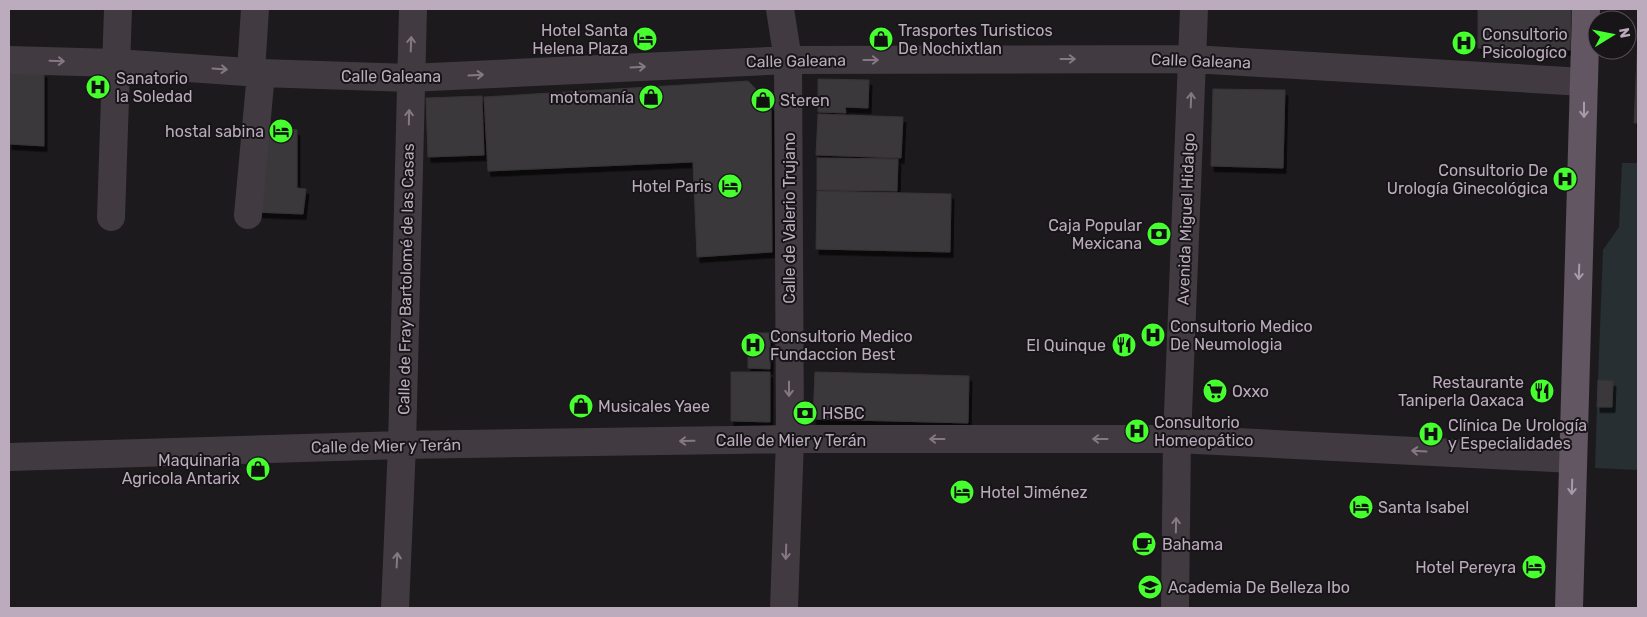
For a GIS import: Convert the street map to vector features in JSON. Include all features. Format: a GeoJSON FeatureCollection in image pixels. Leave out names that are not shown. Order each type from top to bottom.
{"type":"FeatureCollection","features":[{"type":"Feature","properties":{"kind":"main road"},"geometry":{"type":"LineString","coordinates":[[1569,608],[1586,9]]}},
{"type":"Feature","properties":{"kind":"street"},"geometry":{"type":"LineString","coordinates":[[111,217],[118,9]]}},
{"type":"Feature","properties":{"kind":"street"},"geometry":{"type":"LineString","coordinates":[[248,215],[256,72],[255,9]]}},
{"type":"Feature","properties":{"kind":"street","name":"Calle de Fray Bartolomé de las Casas"},"geometry":{"type":"LineString","coordinates":[[395,608],[402,446],[413,9]]}},
{"type":"Feature","properties":{"kind":"street","name":"Calle de Valerio Trujano"},"geometry":{"type":"LineString","coordinates":[[780,9],[788,60],[790,439],[784,608]]}},
{"type":"Feature","properties":{"kind":"street","name":"Avenida Miguel Hidalgo"},"geometry":{"type":"LineString","coordinates":[[1175,608],[1177,439],[1194,9]]}},
{"type":"Feature","properties":{"kind":"street","name":"Calle Galeana"},"geometry":{"type":"LineString","coordinates":[[9,60],[116,63],[256,72],[410,78],[788,60],[1192,59],[1584,82]]}},
{"type":"Feature","properties":{"kind":"street","name":"Calle de Mier y Terán"},"geometry":{"type":"LineString","coordinates":[[9,457],[402,446],[790,439],[1177,439],[1573,459]]}},
{"type":"Feature","properties":{"kind":"shaded area"},"geometry":{"type":"Polygon","coordinates":[[[1622,163],[1638,163],[1638,470],[1595,468],[1597,407],[1612,407],[1612,381],[1598,380],[1603,250],[1619,227],[1622,163]]]}},
{"type":"Feature","properties":{"kind":"building"},"geometry":{"type":"Polygon","coordinates":[[[1478,9],[1571,9],[1570,50],[1478,48],[1478,9]]]}},
{"type":"Feature","properties":{"kind":"building"},"geometry":{"type":"Polygon","coordinates":[[[1638,36],[1638,123],[1634,123],[1637,60],[1638,36]]]}},
{"type":"Feature","properties":{"kind":"building"},"geometry":{"type":"Polygon","coordinates":[[[9,72],[44,72],[44,146],[9,144],[9,72]]]}},
{"type":"Feature","properties":{"kind":"building"},"geometry":{"type":"Polygon","coordinates":[[[818,79],[869,80],[868,108],[845,107],[846,113],[818,112],[818,79]]]}},
{"type":"Feature","properties":{"kind":"building"},"geometry":{"type":"Polygon","coordinates":[[[748,81],[771,105],[772,252],[697,257],[693,162],[488,171],[484,97],[748,81]]]}},
{"type":"Feature","properties":{"kind":"building"},"geometry":{"type":"Polygon","coordinates":[[[1213,89],[1285,90],[1283,168],[1211,166],[1213,89]]]}},
{"type":"Feature","properties":{"kind":"building"},"geometry":{"type":"Polygon","coordinates":[[[482,96],[484,155],[428,157],[426,98],[482,96]]]}},
{"type":"Feature","properties":{"kind":"building"},"geometry":{"type":"Polygon","coordinates":[[[818,114],[903,117],[901,158],[816,155],[818,114]]]}},
{"type":"Feature","properties":{"kind":"building"},"geometry":{"type":"Polygon","coordinates":[[[260,125],[297,130],[297,188],[306,189],[303,214],[253,212],[260,125]]]}},
{"type":"Feature","properties":{"kind":"building"},"geometry":{"type":"Polygon","coordinates":[[[817,158],[898,159],[897,191],[817,190],[817,158]]]}},
{"type":"Feature","properties":{"kind":"building"},"geometry":{"type":"Polygon","coordinates":[[[817,191],[951,194],[950,252],[816,249],[817,191]]]}},
{"type":"Feature","properties":{"kind":"building"},"geometry":{"type":"Polygon","coordinates":[[[748,333],[770,333],[770,369],[748,368],[748,333]]]}},
{"type":"Feature","properties":{"kind":"building"},"geometry":{"type":"Polygon","coordinates":[[[731,372],[770,372],[770,422],[731,421],[731,372]]]}},
{"type":"Feature","properties":{"kind":"building"},"geometry":{"type":"Polygon","coordinates":[[[815,372],[969,376],[968,423],[813,419],[815,372]]]}},
{"type":"Feature","properties":{"kind":"building"},"geometry":{"type":"Polygon","coordinates":[[[1598,380],[1613,381],[1612,407],[1597,407],[1598,380]]]}},
{"type":"Feature","properties":{"kind":"place","name":"Hotel Santa Helena Plaza"},"geometry":{"type":"Point","coordinates":[645,39]}},
{"type":"Feature","properties":{"kind":"place","name":"Trasportes Turisticos De Nochixtlan"},"geometry":{"type":"Point","coordinates":[881,39]}},
{"type":"Feature","properties":{"kind":"place","name":"Consultorio Psicologíco"},"geometry":{"type":"Point","coordinates":[1464,43]}},
{"type":"Feature","properties":{"kind":"place","name":"Sanatorio la Soledad"},"geometry":{"type":"Point","coordinates":[98,87]}},
{"type":"Feature","properties":{"kind":"place","name":"motomanía"},"geometry":{"type":"Point","coordinates":[651,97]}},
{"type":"Feature","properties":{"kind":"place","name":"Steren"},"geometry":{"type":"Point","coordinates":[763,100]}},
{"type":"Feature","properties":{"kind":"place","name":"hostal sabina"},"geometry":{"type":"Point","coordinates":[281,131]}},
{"type":"Feature","properties":{"kind":"place","name":"Consultorio De Urología Ginecológica"},"geometry":{"type":"Point","coordinates":[1565,179]}},
{"type":"Feature","properties":{"kind":"place","name":"Hotel Paris"},"geometry":{"type":"Point","coordinates":[730,186]}},
{"type":"Feature","properties":{"kind":"place","name":"Caja Popular Mexicana"},"geometry":{"type":"Point","coordinates":[1159,234]}},
{"type":"Feature","properties":{"kind":"place","name":"Consultorio Medico De Neumologia"},"geometry":{"type":"Point","coordinates":[1153,335]}},
{"type":"Feature","properties":{"kind":"place","name":"Consultorio Medico Fundaccion Best"},"geometry":{"type":"Point","coordinates":[753,345]}},
{"type":"Feature","properties":{"kind":"place","name":"El Quinque"},"geometry":{"type":"Point","coordinates":[1124,345]}},
{"type":"Feature","properties":{"kind":"place","name":"Oxxo"},"geometry":{"type":"Point","coordinates":[1215,391]}},
{"type":"Feature","properties":{"kind":"place","name":"Restaurante Taniperla Oaxaca"},"geometry":{"type":"Point","coordinates":[1542,391]}},
{"type":"Feature","properties":{"kind":"place","name":"Musicales Yaee"},"geometry":{"type":"Point","coordinates":[581,406]}},
{"type":"Feature","properties":{"kind":"place","name":"HSBC"},"geometry":{"type":"Point","coordinates":[805,413]}},
{"type":"Feature","properties":{"kind":"place","name":"Consultorio Homeopático"},"geometry":{"type":"Point","coordinates":[1137,431]}},
{"type":"Feature","properties":{"kind":"place","name":"Clínica De Urología y Especialidades"},"geometry":{"type":"Point","coordinates":[1431,434]}},
{"type":"Feature","properties":{"kind":"place","name":"Maquinaria Agricola Antarix"},"geometry":{"type":"Point","coordinates":[258,469]}},
{"type":"Feature","properties":{"kind":"place","name":"Hotel Jiménez"},"geometry":{"type":"Point","coordinates":[962,492]}},
{"type":"Feature","properties":{"kind":"place","name":"Santa Isabel"},"geometry":{"type":"Point","coordinates":[1361,507]}},
{"type":"Feature","properties":{"kind":"place","name":"Bahama"},"geometry":{"type":"Point","coordinates":[1144,544]}},
{"type":"Feature","properties":{"kind":"place","name":"Hotel Pereyra"},"geometry":{"type":"Point","coordinates":[1534,567]}},
{"type":"Feature","properties":{"kind":"place","name":"Academia De Belleza Ibo"},"geometry":{"type":"Point","coordinates":[1150,587]}}]}
